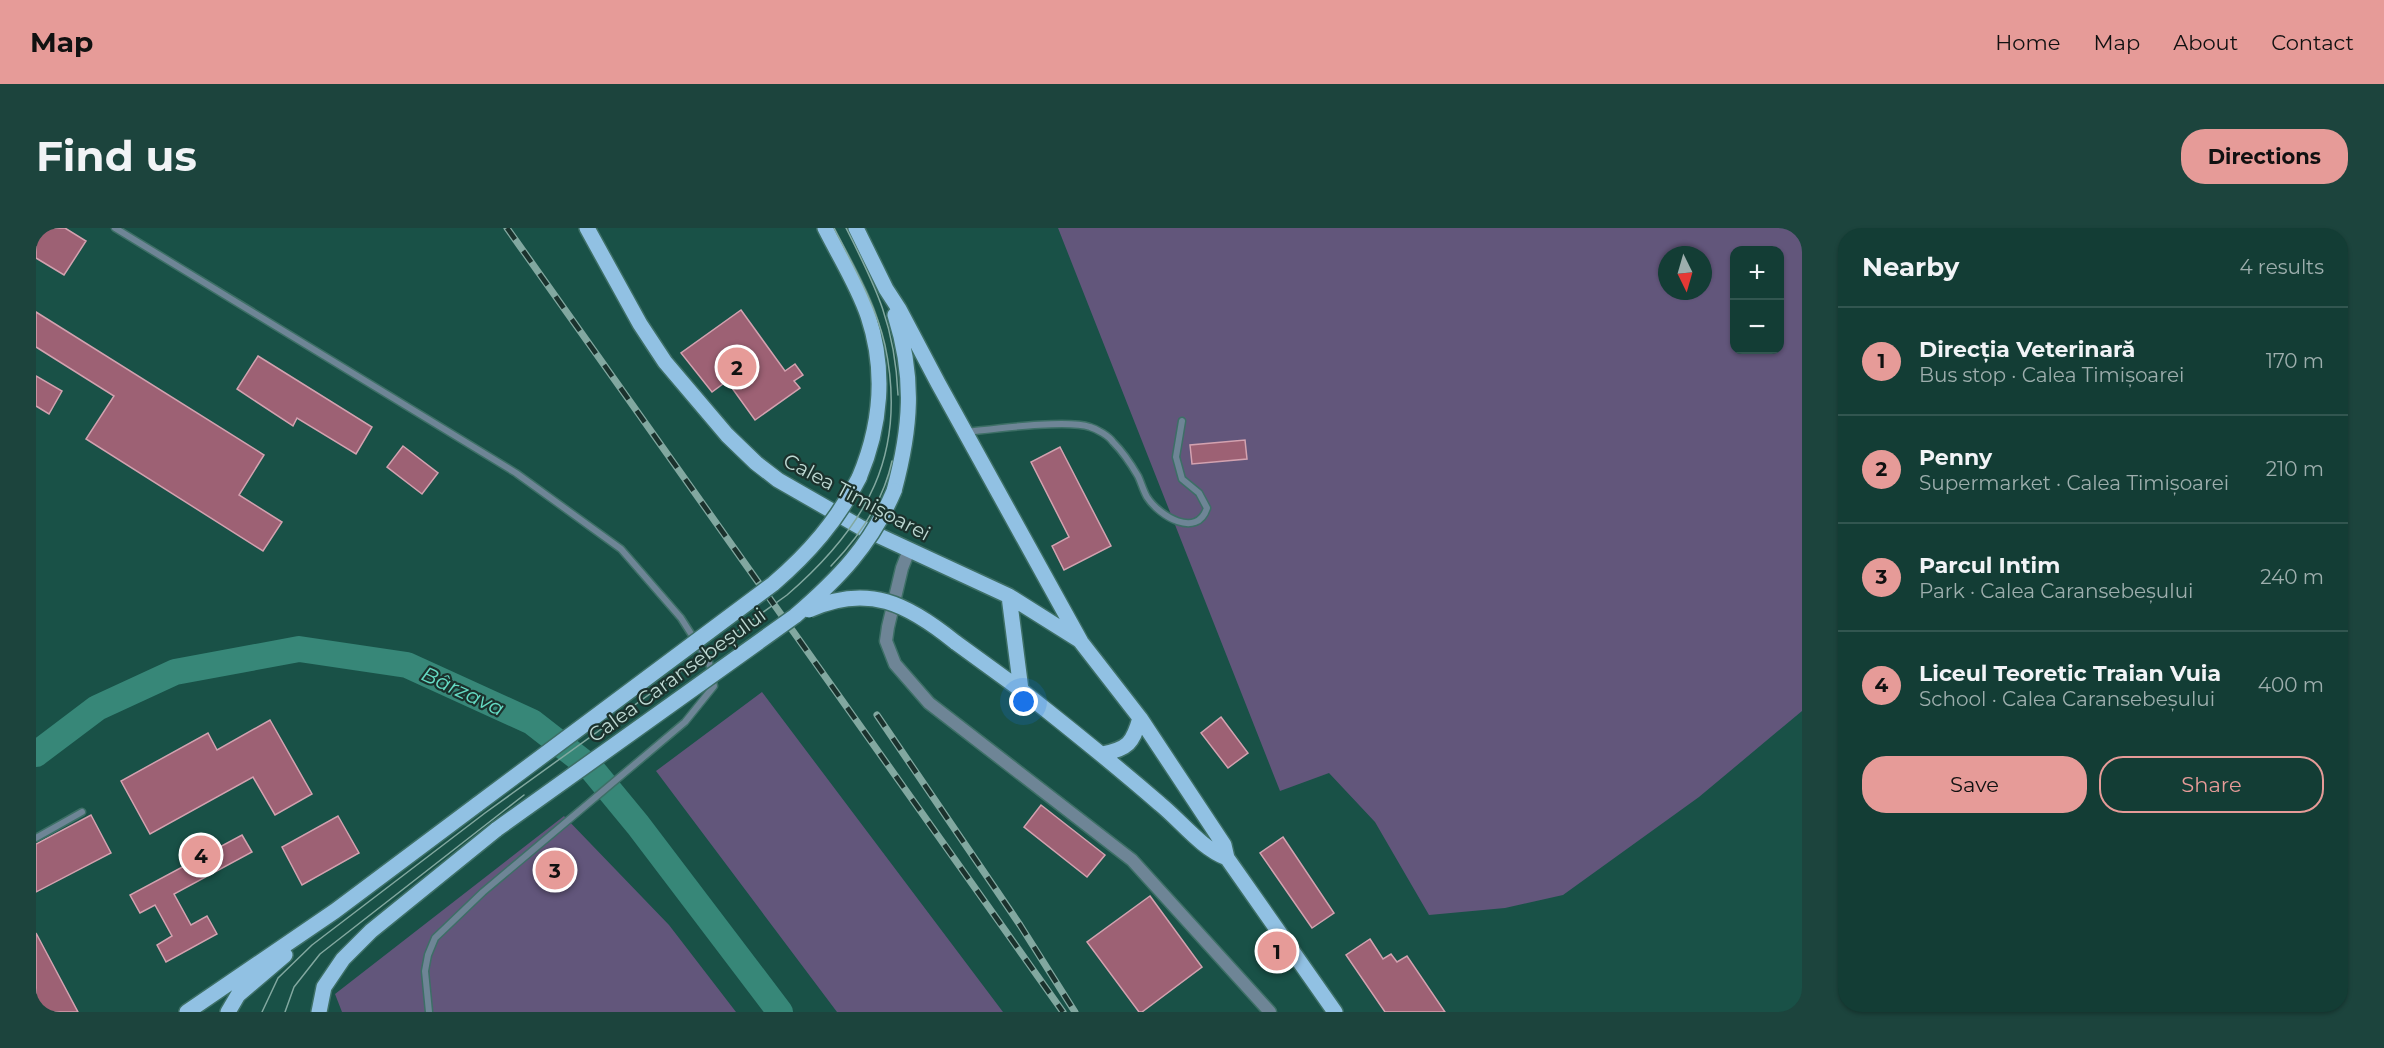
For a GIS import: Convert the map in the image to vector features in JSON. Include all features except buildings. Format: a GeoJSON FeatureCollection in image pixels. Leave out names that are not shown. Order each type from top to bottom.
{"type":"FeatureCollection","features":[{"type":"Feature","properties":{"kind":"main road","name":"Calea Caransebeșului"},"geometry":{"type":"LineString","coordinates":[[186,1012],[335,911],[782,576],[800,561],[833,522],[859,478],[871,450],[877,419],[879,366],[867,314],[825,228]]}},
{"type":"Feature","properties":{"kind":"main road","name":"Calea Timișoarei"},"geometry":{"type":"LineString","coordinates":[[856,228],[886,289],[1081,642],[1140,718],[1224,845],[1227,858],[1335,1012]]}},
{"type":"Feature","properties":{"kind":"main road","name":"Calea Timișoarei"},"geometry":{"type":"LineString","coordinates":[[588,229],[640,324],[685,386],[727,435],[778,480],[860,527],[1009,596],[1081,642]]}},
{"type":"Feature","properties":{"kind":"main road","name":"Calea Caransebeșului"},"geometry":{"type":"LineString","coordinates":[[319,1012],[324,987],[343,959],[371,931],[497,829],[795,616],[835,580],[862,549],[877,526],[894,491],[906,445],[909,394],[901,336],[886,289]]}},
{"type":"Feature","properties":{"kind":"main road"},"geometry":{"type":"LineString","coordinates":[[1009,596],[1021,690]]}},
{"type":"Feature","properties":{"kind":"main road","name":"Calea Timișoarei"},"geometry":{"type":"LineString","coordinates":[[795,616],[833,600],[848,597],[871,597],[898,604],[917,613],[1021,690],[1102,754],[1168,810],[1213,853],[1227,858]]}},
{"type":"Feature","properties":{"kind":"main road"},"geometry":{"type":"LineString","coordinates":[[1013,630],[1038,614]]}},
{"type":"Feature","properties":{"kind":"main road"},"geometry":{"type":"LineString","coordinates":[[1102,754],[1124,748],[1131,742],[1140,718]]}},
{"type":"Feature","properties":{"kind":"main road","name":"Calea Caransebeșului"},"geometry":{"type":"LineString","coordinates":[[228,1012],[244,989],[335,911]]}},
{"type":"Feature","properties":{"kind":"street"},"geometry":{"type":"LineString","coordinates":[[909,550],[899,577],[886,641],[895,664],[929,703],[1132,861],[1270,1012]]}},
{"type":"Feature","properties":{"kind":"lane"},"geometry":{"type":"LineString","coordinates":[[115,228],[516,473],[621,549],[681,618],[709,662],[714,686],[685,722],[483,892],[435,938],[425,971],[429,1012]]}},
{"type":"Feature","properties":{"kind":"lane"},"geometry":{"type":"LineString","coordinates":[[965,432],[1062,424],[1090,426],[1112,440],[1137,475],[1147,497],[1161,513],[1188,525],[1198,523],[1204,517],[1207,508],[1199,493],[1182,479],[1176,457],[1182,421]]}},
{"type":"Feature","properties":{"kind":"lane"},"geometry":{"type":"LineString","coordinates":[[36,838],[82,812]]}},
{"type":"Feature","properties":{"kind":"shaded area"},"geometry":{"type":"Polygon","coordinates":[[[1058,228],[1802,228],[1802,711],[1699,797],[1563,895],[1505,908],[1429,915],[1375,822],[1329,773],[1280,791],[1058,228]]]}},
{"type":"Feature","properties":{"kind":"shaded area"},"geometry":{"type":"Polygon","coordinates":[[[762,692],[1003,1012],[837,1012],[656,771],[762,692]]]}},
{"type":"Feature","properties":{"kind":"shaded area"},"geometry":{"type":"Polygon","coordinates":[[[564,816],[669,925],[736,1012],[342,1012],[335,994],[564,816]]]}},
{"type":"Feature","properties":{"kind":"waterway","name":"Bârzava"},"geometry":{"type":"LineString","coordinates":[[36,754],[97,708],[175,672],[299,649],[407,665],[532,722],[591,768],[638,825],[780,1012]]}},
{"type":"Feature","properties":{"kind":"tram line"},"geometry":{"type":"LineString","coordinates":[[262,1012],[278,978],[312,945],[485,813],[787,595],[839,542],[859,514],[875,485],[885,454],[891,420],[891,384],[885,345],[876,315],[834,228]]}},
{"type":"Feature","properties":{"kind":"tram line"},"geometry":{"type":"LineString","coordinates":[[846,228],[867,270],[882,308],[893,348],[898,395]]}},
{"type":"Feature","properties":{"kind":"tram line"},"geometry":{"type":"LineString","coordinates":[[831,566],[852,543],[869,518],[883,490],[892,461]]}},
{"type":"Feature","properties":{"kind":"tram line"},"geometry":{"type":"LineString","coordinates":[[285,1012],[294,987],[320,954],[524,795]]}},
{"type":"Feature","properties":{"kind":"railway"},"geometry":{"type":"LineString","coordinates":[[507,228],[1063,1012]]}},
{"type":"Feature","properties":{"kind":"railway"},"geometry":{"type":"LineString","coordinates":[[877,715],[1020,925],[1075,1012]]}},
{"type":"Feature","properties":{"kind":"place","name":"Penny"},"geometry":{"type":"Point","coordinates":[737,367]}},
{"type":"Feature","properties":{"kind":"place","name":"Liceul Teoretic Traian Vuia"},"geometry":{"type":"Point","coordinates":[201,855]}},
{"type":"Feature","properties":{"kind":"place","name":"Parcul Intim"},"geometry":{"type":"Point","coordinates":[555,870]}},
{"type":"Feature","properties":{"kind":"place","name":"Direcția Veterinară"},"geometry":{"type":"Point","coordinates":[1277,951]}}]}
